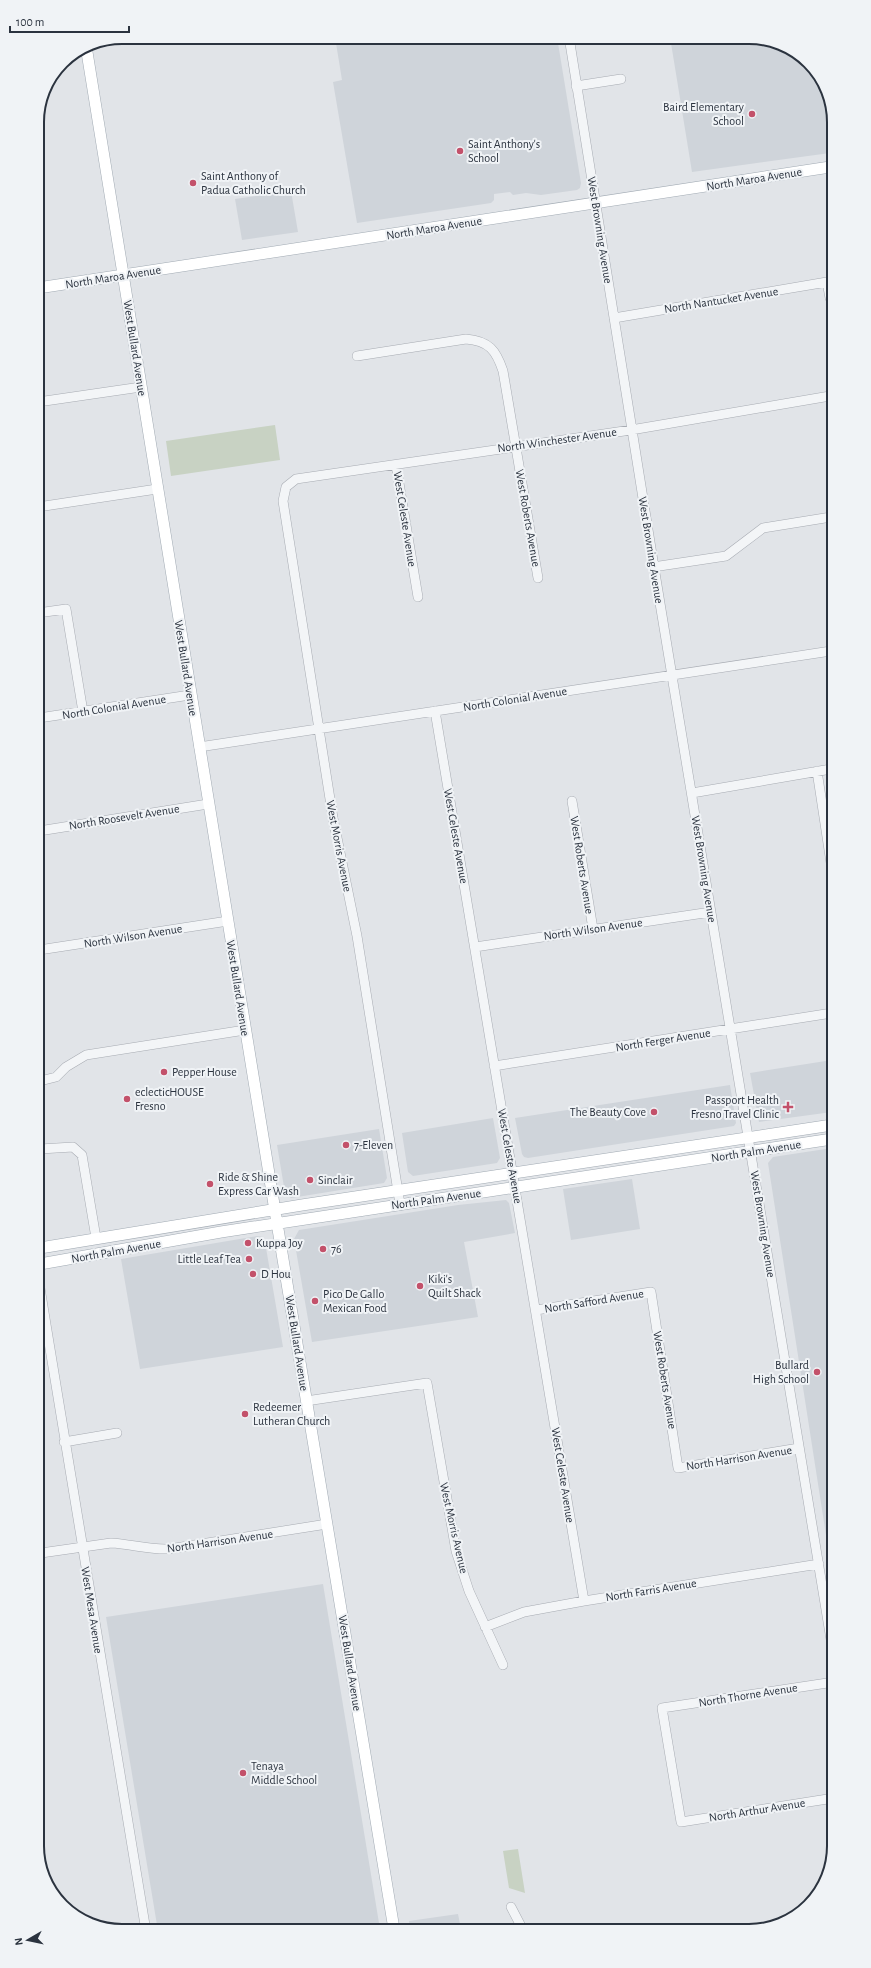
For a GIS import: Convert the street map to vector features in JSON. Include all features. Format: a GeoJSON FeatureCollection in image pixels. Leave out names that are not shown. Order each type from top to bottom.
{"type":"FeatureCollection","features":[{"type":"Feature","properties":{"kind":"main road","name":"West Bullard Avenue"},"geometry":{"type":"LineString","coordinates":[[87,53],[274,1209],[393,1924]]}},
{"type":"Feature","properties":{"kind":"main road","name":"North Maroa Avenue"},"geometry":{"type":"LineString","coordinates":[[44,287],[827,167]]}},
{"type":"Feature","properties":{"kind":"main road","name":"North Palm Avenue"},"geometry":{"type":"LineString","coordinates":[[44,1247],[274,1209],[749,1139],[827,1126]]}},
{"type":"Feature","properties":{"kind":"main road","name":"North Palm Avenue"},"geometry":{"type":"LineString","coordinates":[[44,1263],[400,1204],[516,1188],[827,1140]]}},
{"type":"Feature","properties":{"kind":"main road"},"geometry":{"type":"LineString","coordinates":[[90,1255],[119,1243],[163,1234],[167,1232],[168,1226]]}},
{"type":"Feature","properties":{"kind":"street","name":"West Browning Avenue"},"geometry":{"type":"LineString","coordinates":[[570,44],[653,567],[732,1029],[799,1448],[827,1611]]}},
{"type":"Feature","properties":{"kind":"street"},"geometry":{"type":"LineString","coordinates":[[576,86],[620,79]]}},
{"type":"Feature","properties":{"kind":"street","name":"North Nantucket Avenue"},"geometry":{"type":"LineString","coordinates":[[614,318],[827,282]]}},
{"type":"Feature","properties":{"kind":"street","name":"West Roberts Avenue"},"geometry":{"type":"LineString","coordinates":[[357,356],[466,339],[477,340],[487,344],[498,356],[503,371],[538,578]]}},
{"type":"Feature","properties":{"kind":"street"},"geometry":{"type":"LineString","coordinates":[[44,401],[141,387]]}},
{"type":"Feature","properties":{"kind":"street","name":"North Winchester Avenue"},"geometry":{"type":"LineString","coordinates":[[286,487],[296,479],[631,430],[827,397]]}},
{"type":"Feature","properties":{"kind":"street","name":"West Celeste Avenue"},"geometry":{"type":"LineString","coordinates":[[396,465],[418,598]]}},
{"type":"Feature","properties":{"kind":"street","name":"West Morris Avenue"},"geometry":{"type":"LineString","coordinates":[[286,487],[283,501],[333,818],[357,936],[400,1204]]}},
{"type":"Feature","properties":{"kind":"street"},"geometry":{"type":"LineString","coordinates":[[44,506],[157,489]]}},
{"type":"Feature","properties":{"kind":"street"},"geometry":{"type":"LineString","coordinates":[[653,567],[726,556],[763,528],[827,517]]}},
{"type":"Feature","properties":{"kind":"street"},"geometry":{"type":"LineString","coordinates":[[44,612],[66,608],[83,712]]}},
{"type":"Feature","properties":{"kind":"street","name":"North Colonial Avenue"},"geometry":{"type":"LineString","coordinates":[[199,748],[827,652]]}},
{"type":"Feature","properties":{"kind":"street","name":"North Colonial Avenue"},"geometry":{"type":"LineString","coordinates":[[44,717],[190,695]]}},
{"type":"Feature","properties":{"kind":"street","name":"West Celeste Avenue"},"geometry":{"type":"LineString","coordinates":[[435,711],[584,1600]]}},
{"type":"Feature","properties":{"kind":"street"},"geometry":{"type":"LineString","coordinates":[[692,794],[827,770]]}},
{"type":"Feature","properties":{"kind":"street"},"geometry":{"type":"LineString","coordinates":[[817,771],[827,837]]}},
{"type":"Feature","properties":{"kind":"street","name":"West Roberts Avenue"},"geometry":{"type":"LineString","coordinates":[[572,801],[593,929]]}},
{"type":"Feature","properties":{"kind":"street","name":"North Roosevelt Avenue"},"geometry":{"type":"LineString","coordinates":[[44,830],[208,804]]}},
{"type":"Feature","properties":{"kind":"street","name":"North Wilson Avenue"},"geometry":{"type":"LineString","coordinates":[[475,947],[711,912]]}},
{"type":"Feature","properties":{"kind":"street","name":"North Wilson Avenue"},"geometry":{"type":"LineString","coordinates":[[44,949],[228,921]]}},
{"type":"Feature","properties":{"kind":"street","name":"North Ferger Avenue"},"geometry":{"type":"LineString","coordinates":[[494,1066],[827,1014]]}},
{"type":"Feature","properties":{"kind":"street"},"geometry":{"type":"LineString","coordinates":[[44,1080],[56,1077],[66,1067],[86,1055],[246,1030]]}},
{"type":"Feature","properties":{"kind":"street"},"geometry":{"type":"LineString","coordinates":[[44,1149],[73,1147],[82,1155],[96,1238]]}},
{"type":"Feature","properties":{"kind":"street","name":"West Roberts Avenue"},"geometry":{"type":"LineString","coordinates":[[651,1292],[678,1468]]}},
{"type":"Feature","properties":{"kind":"street","name":"North Safford Avenue"},"geometry":{"type":"LineString","coordinates":[[536,1310],[651,1292]]}},
{"type":"Feature","properties":{"kind":"street","name":"West Mesa Avenue"},"geometry":{"type":"LineString","coordinates":[[44,1314],[145,1924]]}},
{"type":"Feature","properties":{"kind":"street","name":"West Morris Avenue"},"geometry":{"type":"LineString","coordinates":[[306,1401],[427,1383],[456,1550],[469,1591],[503,1665]]}},
{"type":"Feature","properties":{"kind":"street"},"geometry":{"type":"LineString","coordinates":[[64,1442],[117,1433]]}},
{"type":"Feature","properties":{"kind":"street","name":"North Harrison Avenue"},"geometry":{"type":"LineString","coordinates":[[678,1468],[799,1448]]}},
{"type":"Feature","properties":{"kind":"street","name":"North Harrison Avenue"},"geometry":{"type":"LineString","coordinates":[[44,1552],[111,1543],[122,1543],[144,1549],[169,1549],[327,1524]]}},
{"type":"Feature","properties":{"kind":"street","name":"North Farris Avenue"},"geometry":{"type":"LineString","coordinates":[[485,1628],[524,1612],[584,1600],[819,1564]]}},
{"type":"Feature","properties":{"kind":"street","name":"North Thorne Avenue"},"geometry":{"type":"LineString","coordinates":[[681,1822],[662,1708],[827,1683]]}},
{"type":"Feature","properties":{"kind":"street","name":"North Arthur Avenue"},"geometry":{"type":"LineString","coordinates":[[681,1822],[827,1799]]}},
{"type":"Feature","properties":{"kind":"street"},"geometry":{"type":"LineString","coordinates":[[511,1907],[520,1924]]}},
{"type":"Feature","properties":{"kind":"shaded area","name":"Saint Anthony's School"},"geometry":{"type":"Polygon","coordinates":[[[336,44],[558,44],[581,183],[580,188],[577,190],[541,195],[526,193],[513,195],[510,192],[494,194],[494,200],[491,203],[357,223],[333,82],[342,80],[336,44]]]}},
{"type":"Feature","properties":{"kind":"shaded area","name":"Baird Elementary School"},"geometry":{"type":"Polygon","coordinates":[[[671,44],[754,44],[774,48],[788,54],[811,75],[823,97],[827,122],[827,153],[692,172],[671,44]]]}},
{"type":"Feature","properties":{"kind":"shaded area"},"geometry":{"type":"Polygon","coordinates":[[[291,191],[298,232],[242,240],[235,199],[291,191]]]}},
{"type":"Feature","properties":{"kind":"shaded area"},"geometry":{"type":"Polygon","coordinates":[[[827,1061],[827,1113],[759,1122],[750,1073],[827,1061]]]}},
{"type":"Feature","properties":{"kind":"shaded area"},"geometry":{"type":"Polygon","coordinates":[[[730,1085],[736,1123],[734,1126],[528,1158],[524,1157],[522,1154],[515,1118],[730,1085]]]}},
{"type":"Feature","properties":{"kind":"shaded area"},"geometry":{"type":"Polygon","coordinates":[[[493,1118],[500,1158],[497,1163],[413,1176],[408,1172],[402,1133],[493,1118]]]}},
{"type":"Feature","properties":{"kind":"shaded area"},"geometry":{"type":"Polygon","coordinates":[[[379,1129],[387,1178],[384,1183],[291,1198],[285,1193],[277,1145],[379,1129]]]}},
{"type":"Feature","properties":{"kind":"shaded area","name":"Bullard High School"},"geometry":{"type":"Polygon","coordinates":[[[827,1149],[827,1542],[768,1163],[773,1157],[827,1149]]]}},
{"type":"Feature","properties":{"kind":"shaded area"},"geometry":{"type":"Polygon","coordinates":[[[632,1179],[640,1229],[571,1240],[563,1189],[632,1179]]]}},
{"type":"Feature","properties":{"kind":"shaded area"},"geometry":{"type":"Polygon","coordinates":[[[506,1200],[509,1203],[515,1233],[464,1242],[478,1317],[312,1342],[294,1239],[299,1230],[458,1205],[506,1200]]]}},
{"type":"Feature","properties":{"kind":"shaded area"},"geometry":{"type":"Polygon","coordinates":[[[257,1236],[263,1237],[265,1242],[283,1347],[140,1369],[121,1259],[257,1236]]]}},
{"type":"Feature","properties":{"kind":"shaded area","name":"Tenaya Middle School"},"geometry":{"type":"Polygon","coordinates":[[[323,1584],[379,1924],[157,1924],[106,1617],[323,1584]]]}},
{"type":"Feature","properties":{"kind":"shaded area"},"geometry":{"type":"Polygon","coordinates":[[[458,1914],[460,1924],[409,1924],[409,1921],[458,1914]]]}},
{"type":"Feature","properties":{"kind":"green space"},"geometry":{"type":"Polygon","coordinates":[[[275,425],[280,460],[171,476],[166,441],[275,425]]]}},
{"type":"Feature","properties":{"kind":"green space"},"geometry":{"type":"Polygon","coordinates":[[[518,1849],[525,1893],[509,1888],[503,1851],[518,1849]]]}},
{"type":"Feature","properties":{"kind":"place","name":"Baird Elementary School"},"geometry":{"type":"Point","coordinates":[752,114]}},
{"type":"Feature","properties":{"kind":"place","name":"Saint Anthony's School"},"geometry":{"type":"Point","coordinates":[460,151]}},
{"type":"Feature","properties":{"kind":"place","name":"Saint Anthony of Padua Catholic Church"},"geometry":{"type":"Point","coordinates":[193,183]}},
{"type":"Feature","properties":{"kind":"place","name":"Pepper House"},"geometry":{"type":"Point","coordinates":[164,1072]}},
{"type":"Feature","properties":{"kind":"place","name":"eclecticHOUSE Fresno"},"geometry":{"type":"Point","coordinates":[127,1099]}},
{"type":"Feature","properties":{"kind":"place","name":"Passport Health Fresno Travel Clinic"},"geometry":{"type":"Point","coordinates":[788,1107]}},
{"type":"Feature","properties":{"kind":"place","name":"The Beauty Cove"},"geometry":{"type":"Point","coordinates":[654,1112]}},
{"type":"Feature","properties":{"kind":"place","name":"7-Eleven"},"geometry":{"type":"Point","coordinates":[346,1145]}},
{"type":"Feature","properties":{"kind":"place","name":"Sinclair"},"geometry":{"type":"Point","coordinates":[310,1180]}},
{"type":"Feature","properties":{"kind":"place","name":"Ride & Shine Express Car Wash"},"geometry":{"type":"Point","coordinates":[210,1184]}},
{"type":"Feature","properties":{"kind":"place","name":"Kuppa Joy"},"geometry":{"type":"Point","coordinates":[248,1243]}},
{"type":"Feature","properties":{"kind":"place","name":"76"},"geometry":{"type":"Point","coordinates":[323,1249]}},
{"type":"Feature","properties":{"kind":"place","name":"Little Leaf Tea"},"geometry":{"type":"Point","coordinates":[249,1259]}},
{"type":"Feature","properties":{"kind":"place","name":"D Hou"},"geometry":{"type":"Point","coordinates":[253,1274]}},
{"type":"Feature","properties":{"kind":"place","name":"Kiki's Quilt Shack"},"geometry":{"type":"Point","coordinates":[420,1286]}},
{"type":"Feature","properties":{"kind":"place","name":"Pico De Gallo Mexican Food"},"geometry":{"type":"Point","coordinates":[315,1301]}},
{"type":"Feature","properties":{"kind":"place","name":"Bullard High School"},"geometry":{"type":"Point","coordinates":[817,1372]}},
{"type":"Feature","properties":{"kind":"place","name":"Redeemer Lutheran Church"},"geometry":{"type":"Point","coordinates":[245,1414]}},
{"type":"Feature","properties":{"kind":"place","name":"Tenaya Middle School"},"geometry":{"type":"Point","coordinates":[243,1773]}}]}
